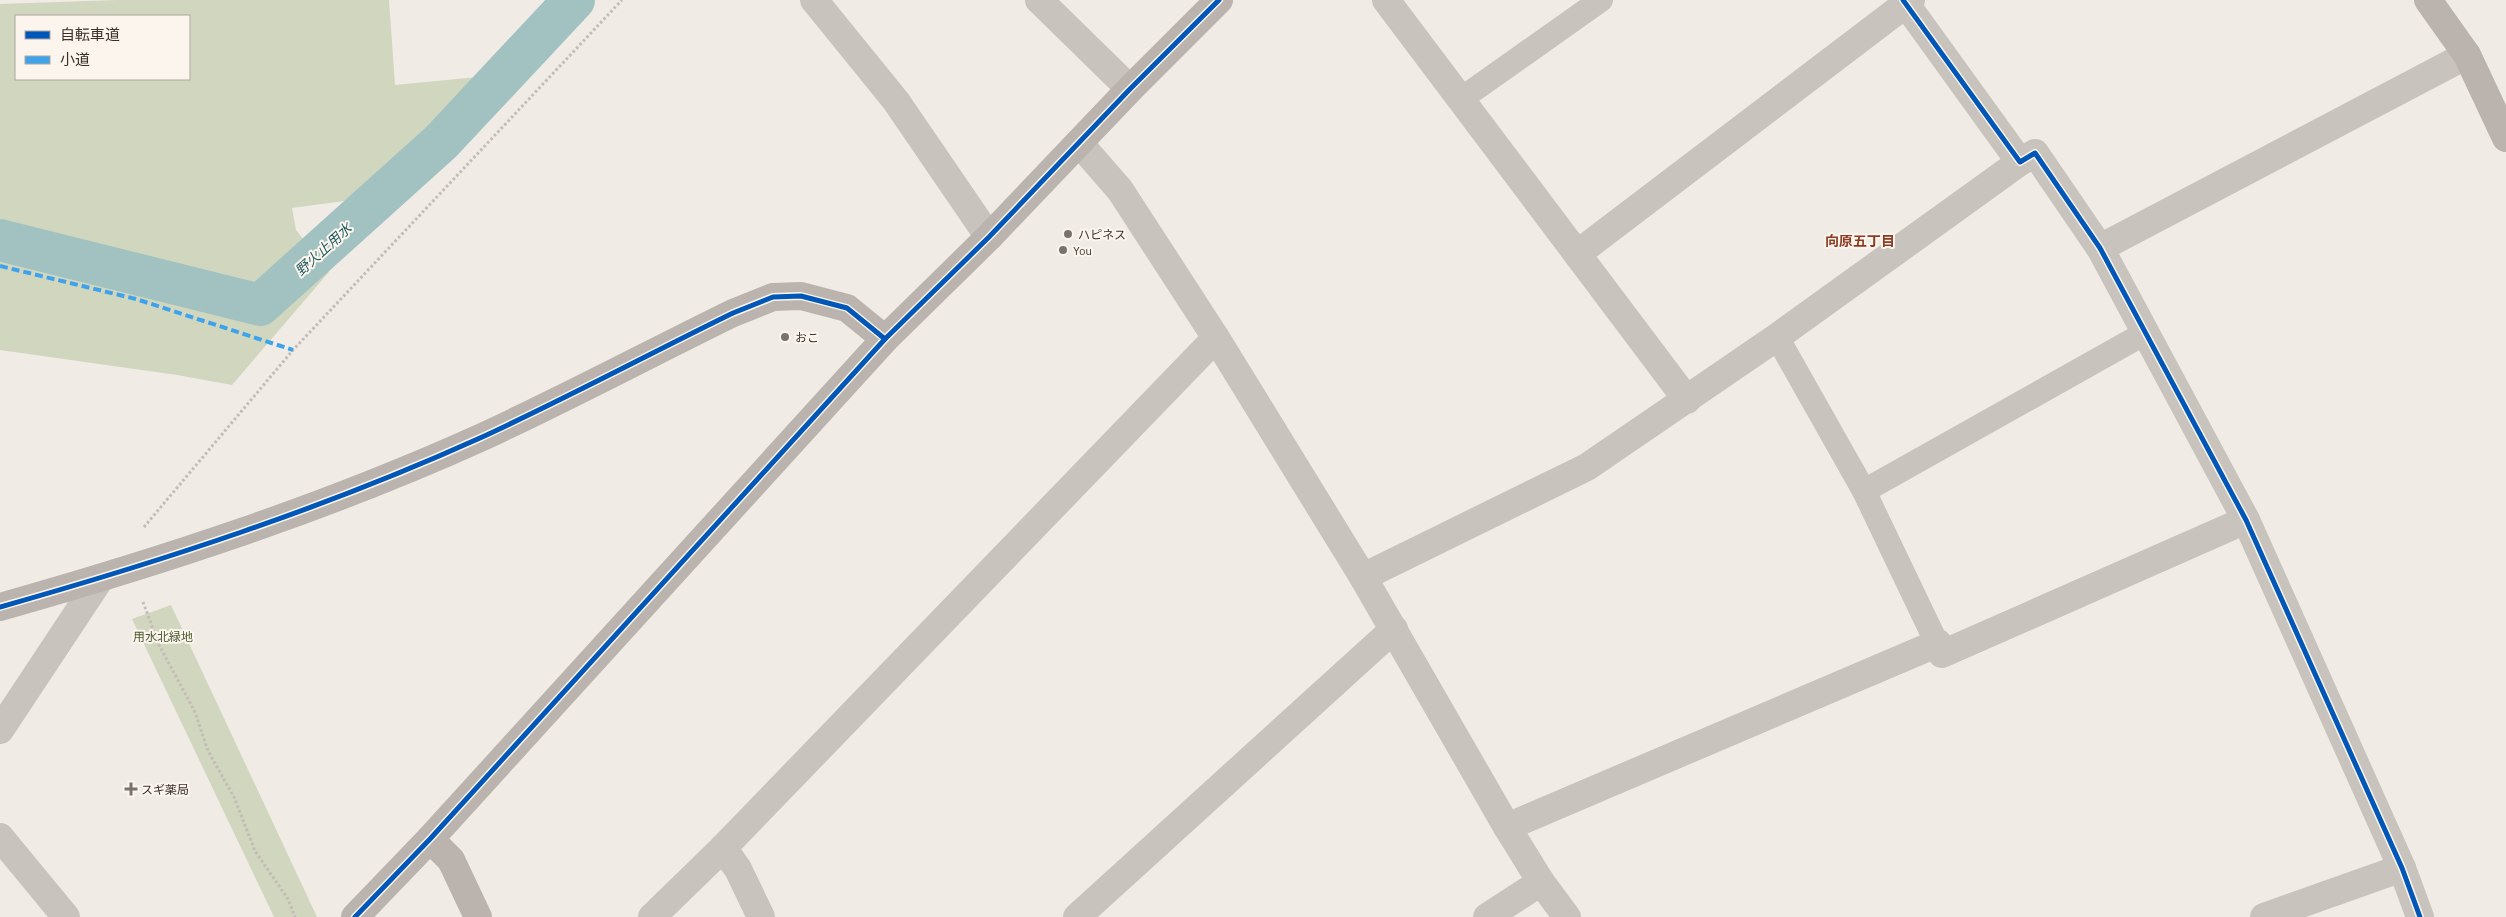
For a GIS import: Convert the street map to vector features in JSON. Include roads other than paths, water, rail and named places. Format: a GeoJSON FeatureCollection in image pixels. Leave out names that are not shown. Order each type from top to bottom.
{"type":"FeatureCollection","features":[{"type":"Feature","properties":{"kind":"street"},"geometry":{"type":"LineString","coordinates":[[814,0],[896,101],[989,238]]}},
{"type":"Feature","properties":{"kind":"street"},"geometry":{"type":"LineString","coordinates":[[1039,0],[1130,89]]}},
{"type":"Feature","properties":{"kind":"street"},"geometry":{"type":"LineString","coordinates":[[355,917],[430,839],[885,339],[989,238],[1130,89],[1219,0]]}},
{"type":"Feature","properties":{"kind":"street"},"geometry":{"type":"LineString","coordinates":[[1386,0],[1687,400]]}},
{"type":"Feature","properties":{"kind":"street"},"geometry":{"type":"LineString","coordinates":[[2428,0],[2467,55],[2506,138]]}},
{"type":"Feature","properties":{"kind":"street"},"geometry":{"type":"LineString","coordinates":[[1577,254],[1906,1],[2020,162]]}},
{"type":"Feature","properties":{"kind":"street"},"geometry":{"type":"LineString","coordinates":[[2100,248],[2467,55]]}},
{"type":"Feature","properties":{"kind":"street"},"geometry":{"type":"LineString","coordinates":[[1078,143],[1120,190],[1216,338],[1363,576],[1507,827],[1541,882],[1567,917]]}},
{"type":"Feature","properties":{"kind":"street"},"geometry":{"type":"LineString","coordinates":[[1363,576],[1587,467],[1777,337],[2035,153],[2100,248],[2147,332],[2246,520],[2402,868],[2420,917]]}},
{"type":"Feature","properties":{"kind":"street"},"geometry":{"type":"LineString","coordinates":[[0,607],[100,579],[269,524],[479,438],[733,313],[773,297],[801,296],[847,308],[885,339]]}},
{"type":"Feature","properties":{"kind":"street"},"geometry":{"type":"LineString","coordinates":[[652,917],[723,848],[1216,338]]}},
{"type":"Feature","properties":{"kind":"street"},"geometry":{"type":"LineString","coordinates":[[1507,827],[1940,649],[2246,520]]}},
{"type":"Feature","properties":{"kind":"street"},"geometry":{"type":"LineString","coordinates":[[0,730],[100,579]]}},
{"type":"Feature","properties":{"kind":"street"},"geometry":{"type":"LineString","coordinates":[[1077,917],[1394,629]]}},
{"type":"Feature","properties":{"kind":"street"},"geometry":{"type":"LineString","coordinates":[[0,838],[63,916]]}},
{"type":"Feature","properties":{"kind":"street"},"geometry":{"type":"LineString","coordinates":[[430,839],[451,860],[478,917]]}},
{"type":"Feature","properties":{"kind":"street"},"geometry":{"type":"LineString","coordinates":[[723,848],[738,869],[761,917]]}},
{"type":"Feature","properties":{"kind":"street"},"geometry":{"type":"LineString","coordinates":[[2264,917],[2402,868]]}},
{"type":"Feature","properties":{"kind":"street"},"geometry":{"type":"LineString","coordinates":[[1487,917],[1541,882]]}},
{"type":"Feature","properties":{"kind":"lane"},"geometry":{"type":"LineString","coordinates":[[1461,99],[1601,0]]}},
{"type":"Feature","properties":{"kind":"lane"},"geometry":{"type":"LineString","coordinates":[[1864,491],[2147,332]]}},
{"type":"Feature","properties":{"kind":"lane"},"geometry":{"type":"LineString","coordinates":[[1777,337],[1864,491],[1940,649]]}},
{"type":"Feature","properties":{"kind":"waterway","name":"野火止用水"},"geometry":{"type":"LineString","coordinates":[[0,240],[260,305],[441,142],[574,0]]}},
{"type":"Feature","properties":{"kind":"place","name":"ハピネス"},"geometry":{"type":"Point","coordinates":[1068,234]}},
{"type":"Feature","properties":{"kind":"place","name":"You"},"geometry":{"type":"Point","coordinates":[1063,250]}},
{"type":"Feature","properties":{"kind":"place","name":"おこ"},"geometry":{"type":"Point","coordinates":[785,337]}},
{"type":"Feature","properties":{"kind":"place","name":"スギ薬局"},"geometry":{"type":"Point","coordinates":[131,789]}},
{"type":"Feature","properties":{"kind":"district","name":"向原五丁目"},"geometry":{"type":"Point","coordinates":[1860,240]}},
{"type":"Feature","properties":{"kind":"park label","name":"用水北緑地"},"geometry":{"type":"Point","coordinates":[163,636]}}]}
